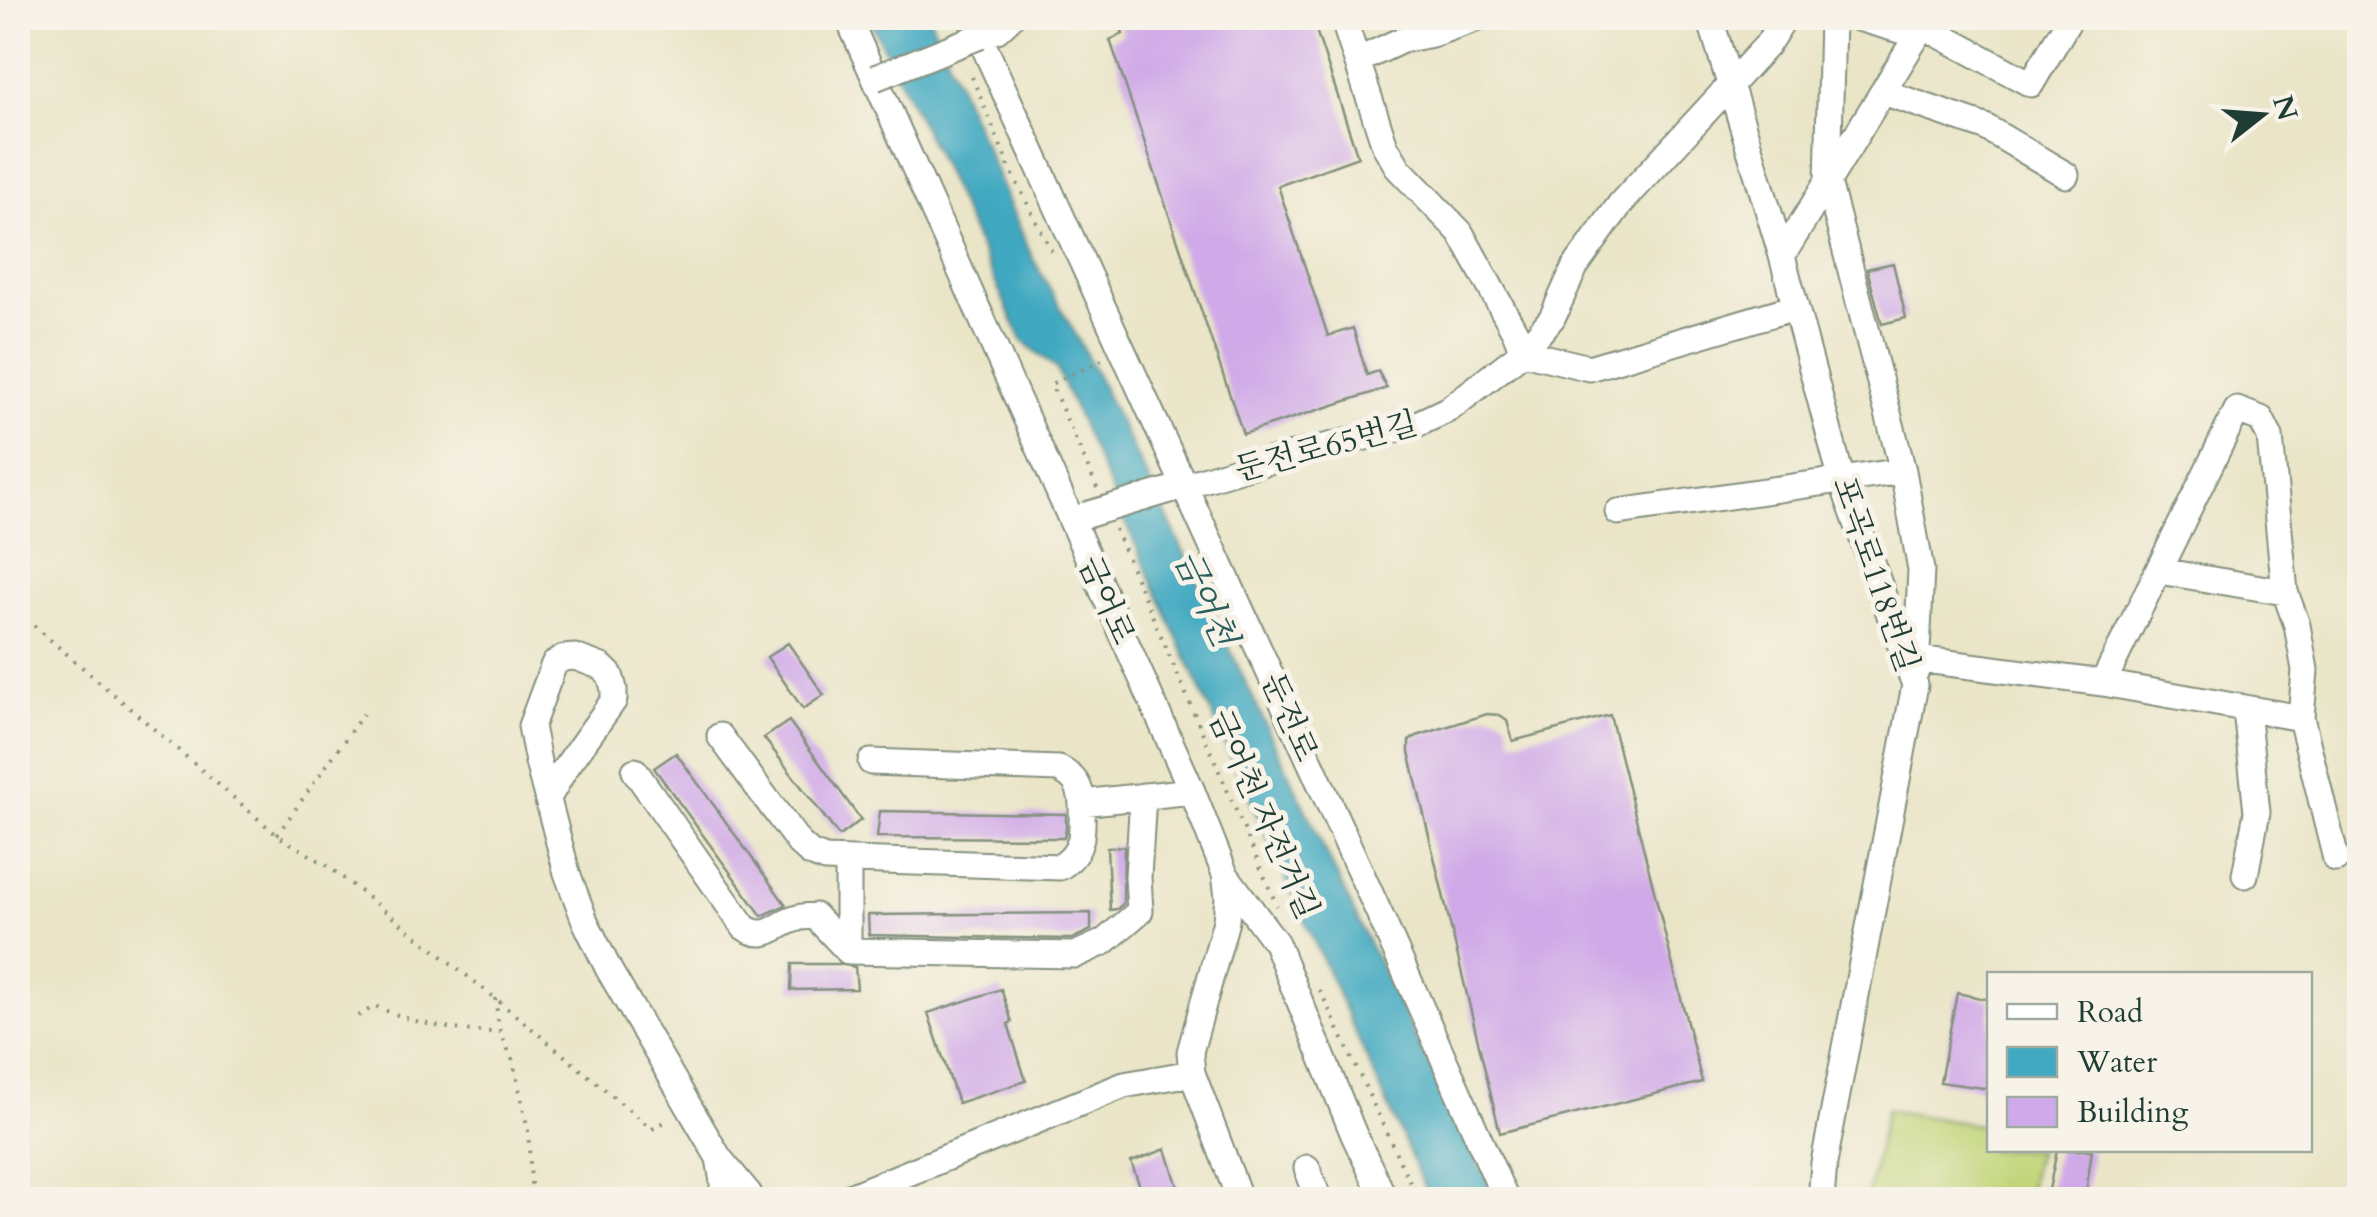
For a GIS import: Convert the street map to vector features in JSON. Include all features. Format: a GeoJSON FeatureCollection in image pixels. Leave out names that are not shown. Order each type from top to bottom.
{"type":"FeatureCollection","features":[{"type":"Feature","properties":{"kind":"street","name":"금어로"},"geometry":{"type":"LineString","coordinates":[[848,18],[1078,518],[1225,874],[1226,920],[1190,1052],[1192,1072],[1240,1200]]}},
{"type":"Feature","properties":{"kind":"street"},"geometry":{"type":"LineString","coordinates":[[876,78],[975,27],[997,30],[1010,18]]}},
{"type":"Feature","properties":{"kind":"street"},"geometry":{"type":"LineString","coordinates":[[1342,18],[1385,146],[1400,169],[1460,232],[1523,352],[1589,368],[1796,307]]}},
{"type":"Feature","properties":{"kind":"street"},"geometry":{"type":"LineString","coordinates":[[1357,61],[1402,40],[1478,18]]}},
{"type":"Feature","properties":{"kind":"street","name":"포곡로118번길"},"geometry":{"type":"LineString","coordinates":[[1710,18],[1782,256],[1842,481],[1915,685],[1828,1144],[1821,1200]]}},
{"type":"Feature","properties":{"kind":"street","name":"둔전로65번길"},"geometry":{"type":"LineString","coordinates":[[1078,518],[1249,466],[1416,424],[1449,409],[1523,352],[1552,318],[1576,267],[1621,203],[1729,88],[1784,18]]}},
{"type":"Feature","properties":{"kind":"street"},"geometry":{"type":"LineString","coordinates":[[1832,18],[1828,182],[1902,471],[1921,570],[1915,685]]}},
{"type":"Feature","properties":{"kind":"street"},"geometry":{"type":"LineString","coordinates":[[1858,18],[1923,26],[2031,84],[2070,18]]}},
{"type":"Feature","properties":{"kind":"street"},"geometry":{"type":"LineString","coordinates":[[1782,256],[1923,26]]}},
{"type":"Feature","properties":{"kind":"street","name":"둔전로"},"geometry":{"type":"LineString","coordinates":[[975,27],[1178,488],[1380,915],[1506,1200]]}},
{"type":"Feature","properties":{"kind":"street"},"geometry":{"type":"LineString","coordinates":[[1882,92],[1985,126],[2066,174]]}},
{"type":"Feature","properties":{"kind":"street"},"geometry":{"type":"LineString","coordinates":[[2104,683],[2237,410],[2260,420],[2270,437],[2285,592],[2298,625],[2305,670],[2301,718],[2336,859]]}},
{"type":"Feature","properties":{"kind":"street"},"geometry":{"type":"LineString","coordinates":[[1618,512],[1902,471]]}},
{"type":"Feature","properties":{"kind":"street"},"geometry":{"type":"LineString","coordinates":[[2159,571],[2285,592]]}},
{"type":"Feature","properties":{"kind":"street"},"geometry":{"type":"LineString","coordinates":[[548,798],[614,700],[610,676],[602,667],[575,657],[554,664],[531,726],[553,826],[567,873],[609,970],[741,1198]]}},
{"type":"Feature","properties":{"kind":"street"},"geometry":{"type":"LineString","coordinates":[[1917,659],[2104,683],[2301,718]]}},
{"type":"Feature","properties":{"kind":"street"},"geometry":{"type":"LineString","coordinates":[[2245,875],[2256,812],[2246,710]]}},
{"type":"Feature","properties":{"kind":"street"},"geometry":{"type":"LineString","coordinates":[[720,736],[799,843],[810,854],[825,859],[1060,867],[1074,859],[1079,848],[1080,790],[1072,776],[1058,769],[871,762]]}},
{"type":"Feature","properties":{"kind":"street"},"geometry":{"type":"LineString","coordinates":[[635,772],[744,927],[754,934],[766,934],[797,918],[815,916],[848,951],[1075,955],[1104,942],[1140,911],[1142,796]]}},
{"type":"Feature","properties":{"kind":"street"},"geometry":{"type":"LineString","coordinates":[[1082,803],[1192,791]]}},
{"type":"Feature","properties":{"kind":"street"},"geometry":{"type":"LineString","coordinates":[[848,860],[848,951]]}},
{"type":"Feature","properties":{"kind":"street"},"geometry":{"type":"LineString","coordinates":[[1225,874],[1276,943],[1354,1135],[1385,1200]]}},
{"type":"Feature","properties":{"kind":"street"},"geometry":{"type":"LineString","coordinates":[[842,1200],[1124,1086],[1192,1072]]}},
{"type":"Feature","properties":{"kind":"street"},"geometry":{"type":"LineString","coordinates":[[1307,1168],[1319,1200]]}},
{"type":"Feature","properties":{"kind":"path"},"geometry":{"type":"LineString","coordinates":[[1097,488],[1051,384],[1102,360]]}},
{"type":"Feature","properties":{"kind":"path","name":"금어천 자전거길"},"geometry":{"type":"LineString","coordinates":[[1112,523],[1280,912]]}},
{"type":"Feature","properties":{"kind":"path"},"geometry":{"type":"LineString","coordinates":[[18,612],[277,835],[328,866],[652,1129],[691,1109]]}},
{"type":"Feature","properties":{"kind":"path"},"geometry":{"type":"LineString","coordinates":[[277,835],[363,714]]}},
{"type":"Feature","properties":{"kind":"path"},"geometry":{"type":"LineString","coordinates":[[1313,975],[1418,1200]]}},
{"type":"Feature","properties":{"kind":"path"},"geometry":{"type":"LineString","coordinates":[[495,998],[500,1032],[513,1061],[528,1130],[532,1200]]}},
{"type":"Feature","properties":{"kind":"path"},"geometry":{"type":"LineString","coordinates":[[358,1016],[375,1006],[440,1027],[500,1032]]}},
{"type":"Feature","properties":{"kind":"green space"},"geometry":{"type":"Polygon","coordinates":[[[1886,1110],[1987,1127],[1987,1152],[2037,1152],[2027,1199],[1867,1199],[1886,1110]]]}},
{"type":"Feature","properties":{"kind":"water","name":"금어천"},"geometry":{"type":"Polygon","coordinates":[[[869,18],[930,18],[1032,257],[1081,344],[1187,558],[1371,948],[1496,1199],[1430,1199],[1056,368],[1022,340],[869,18]]]}},
{"type":"Feature","properties":{"kind":"building"},"geometry":{"type":"Polygon","coordinates":[[[1312,18],[1358,157],[1278,186],[1328,336],[1353,328],[1367,375],[1378,371],[1387,388],[1243,434],[1110,40],[1123,34],[1118,20],[1312,18]]]}},
{"type":"Feature","properties":{"kind":"building"},"geometry":{"type":"Polygon","coordinates":[[[1893,263],[1906,318],[1882,324],[1867,269],[1893,263]]]}},
{"type":"Feature","properties":{"kind":"building"},"geometry":{"type":"Polygon","coordinates":[[[788,643],[824,695],[803,709],[767,657],[788,643]]]}},
{"type":"Feature","properties":{"kind":"building"},"geometry":{"type":"Polygon","coordinates":[[[1487,714],[1499,715],[1507,721],[1513,741],[1610,715],[1702,1082],[1500,1133],[1409,752],[1409,741],[1417,736],[1487,714]]]}},
{"type":"Feature","properties":{"kind":"building"},"geometry":{"type":"Polygon","coordinates":[[[789,721],[861,820],[839,836],[764,738],[789,721]]]}},
{"type":"Feature","properties":{"kind":"building"},"geometry":{"type":"Polygon","coordinates":[[[676,753],[786,905],[762,916],[654,768],[676,753]]]}},
{"type":"Feature","properties":{"kind":"building"},"geometry":{"type":"Polygon","coordinates":[[[880,811],[1066,814],[1066,829],[1064,838],[877,837],[880,811]]]}},
{"type":"Feature","properties":{"kind":"building"},"geometry":{"type":"Polygon","coordinates":[[[1124,846],[1123,904],[1110,910],[1107,848],[1124,846]]]}},
{"type":"Feature","properties":{"kind":"building"},"geometry":{"type":"Polygon","coordinates":[[[1091,913],[1091,930],[1072,939],[869,935],[868,915],[1091,913]]]}},
{"type":"Feature","properties":{"kind":"building"},"geometry":{"type":"Polygon","coordinates":[[[792,964],[855,967],[857,989],[791,990],[792,964]]]}},
{"type":"Feature","properties":{"kind":"building"},"geometry":{"type":"Polygon","coordinates":[[[1001,989],[1026,1081],[958,1103],[928,1013],[1001,989]]]}},
{"type":"Feature","properties":{"kind":"building"},"geometry":{"type":"Polygon","coordinates":[[[1957,993],[1987,999],[1987,1089],[1940,1082],[1957,993]]]}},
{"type":"Feature","properties":{"kind":"building"},"geometry":{"type":"Polygon","coordinates":[[[1166,1149],[1182,1200],[1145,1200],[1131,1162],[1166,1149]]]}},
{"type":"Feature","properties":{"kind":"building"},"geometry":{"type":"Polygon","coordinates":[[[2057,1152],[2092,1152],[2085,1200],[2047,1200],[2057,1152]]]}}]}
